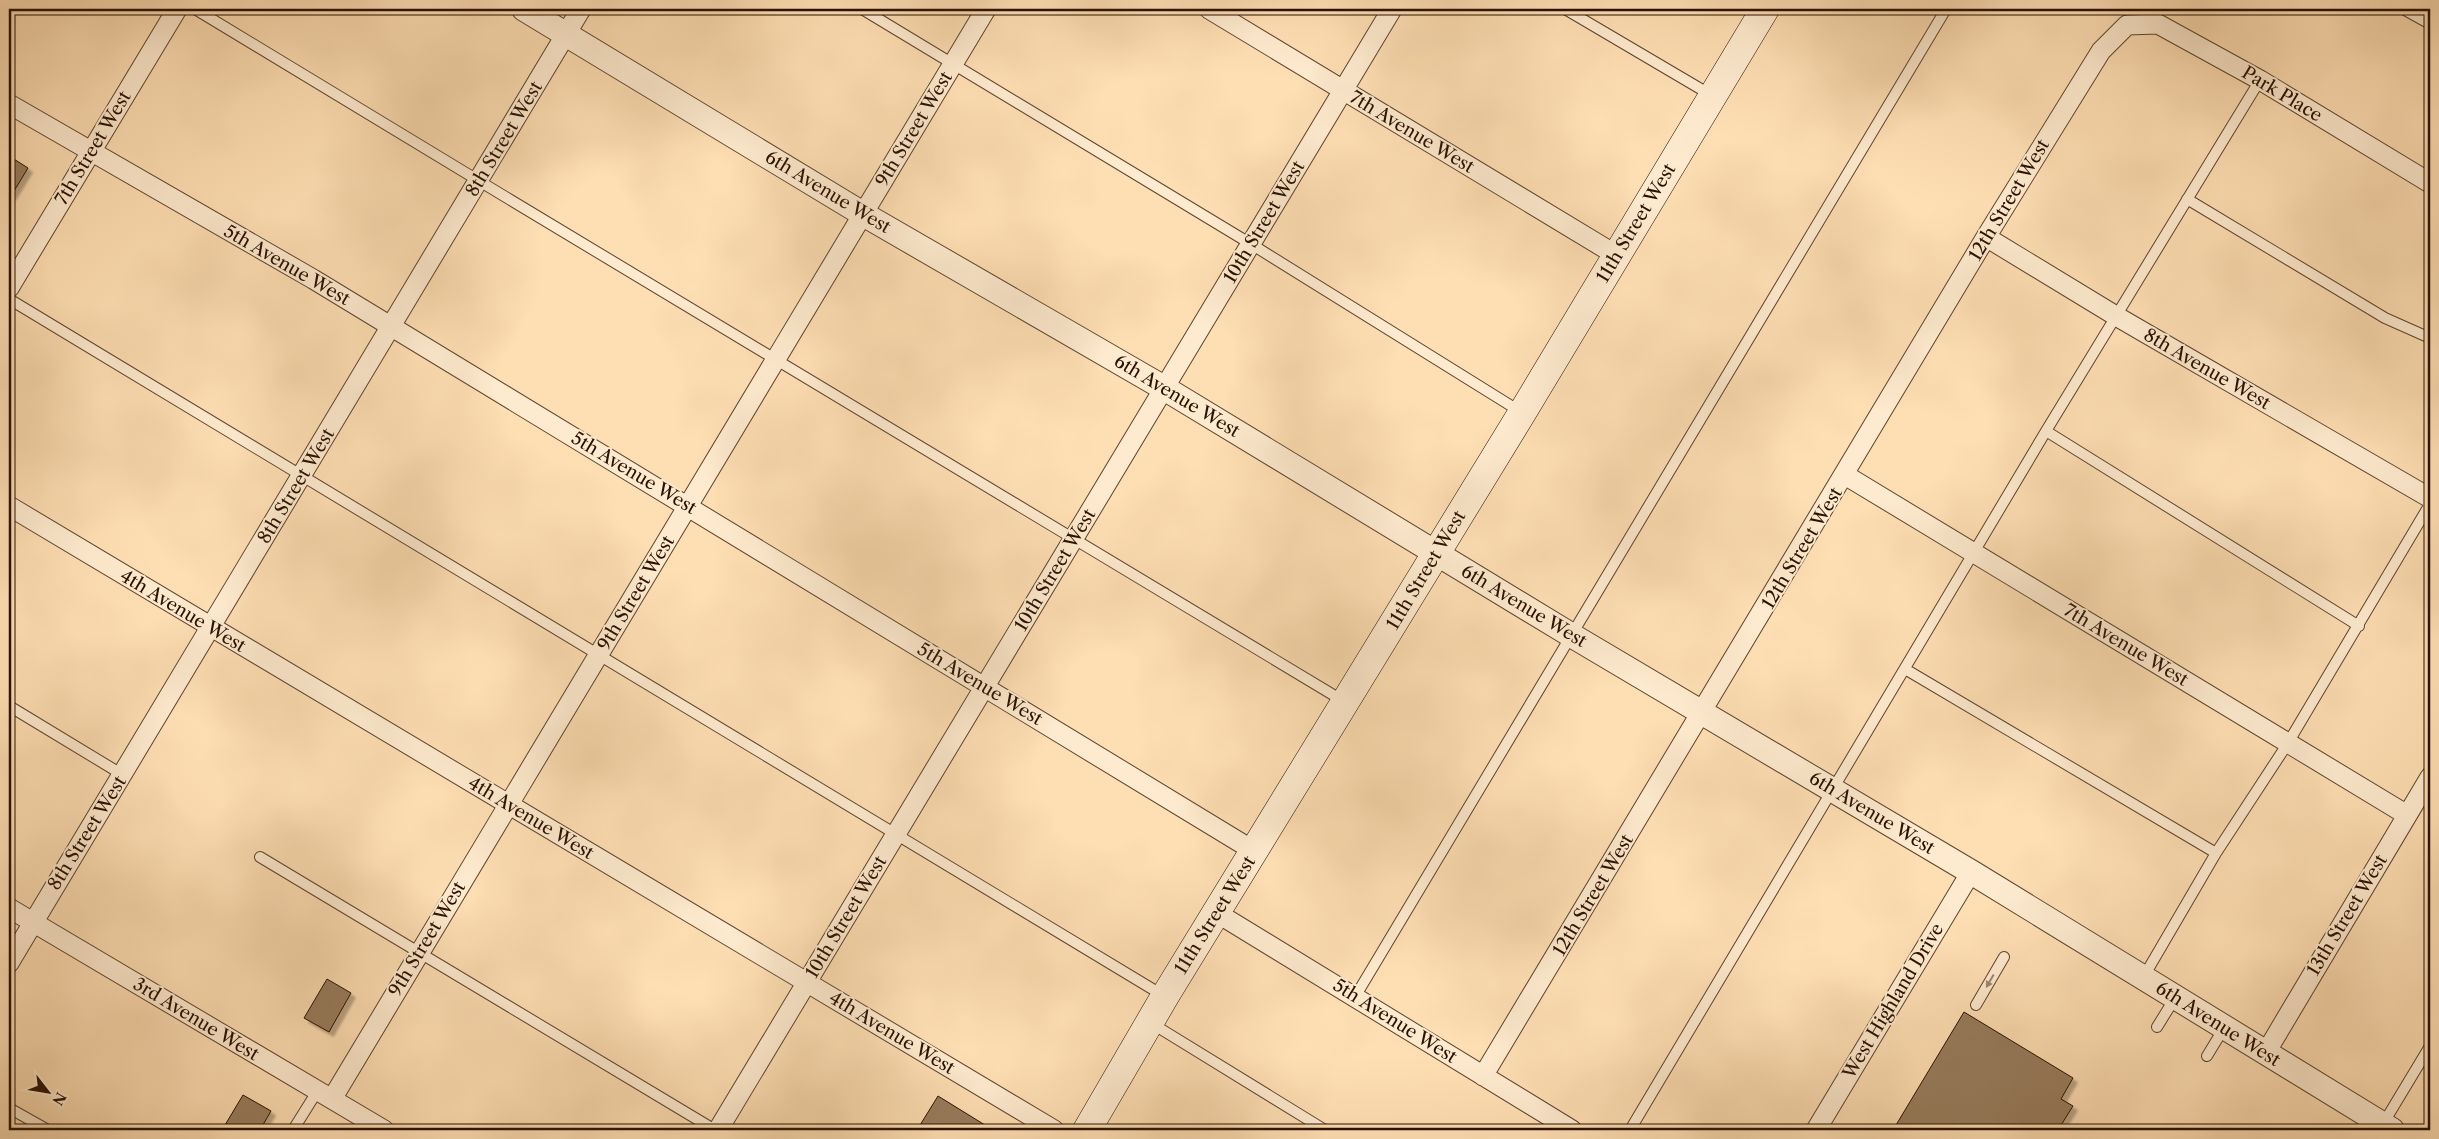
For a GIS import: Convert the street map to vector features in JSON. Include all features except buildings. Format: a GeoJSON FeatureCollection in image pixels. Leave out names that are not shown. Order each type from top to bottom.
{"type":"FeatureCollection","features":[{"type":"Feature","properties":{"kind":"main road","name":"11th Street West"},"geometry":{"type":"LineString","coordinates":[[1087,1130],[1164,996],[1346,703],[1765,9]]}},
{"type":"Feature","properties":{"kind":"street","name":"7th Street West"},"geometry":{"type":"LineString","coordinates":[[9,288],[178,9]]}},
{"type":"Feature","properties":{"kind":"street","name":"6th Avenue West"},"geometry":{"type":"LineString","coordinates":[[524,9],[863,214],[1164,388],[1571,635],[1970,872],[2388,1127]]}},
{"type":"Feature","properties":{"kind":"street","name":"8th Street West"},"geometry":{"type":"LineString","coordinates":[[9,963],[123,776],[581,9]]}},
{"type":"Feature","properties":{"kind":"street","name":"9th Street West"},"geometry":{"type":"LineString","coordinates":[[325,1095],[419,951],[509,804],[986,9]]}},
{"type":"Feature","properties":{"kind":"street","name":"7th Avenue West"},"geometry":{"type":"LineString","coordinates":[[1209,9],[1616,255]]}},
{"type":"Feature","properties":{"kind":"street","name":"10th Street West"},"geometry":{"type":"LineString","coordinates":[[717,1130],[1392,9]]}},
{"type":"Feature","properties":{"kind":"street","name":"Park Place"},"geometry":{"type":"LineString","coordinates":[[2127,25],[2158,24],[2260,80],[2430,183]]}},
{"type":"Feature","properties":{"kind":"street","name":"12th Street West"},"geometry":{"type":"LineString","coordinates":[[1483,1076],[1986,237],[2101,50],[2127,25]]}},
{"type":"Feature","properties":{"kind":"street","name":"5th Avenue West"},"geometry":{"type":"LineString","coordinates":[[9,104],[391,326],[1254,850]]}},
{"type":"Feature","properties":{"kind":"street","name":"8th Avenue West"},"geometry":{"type":"LineString","coordinates":[[1986,237],[2116,316],[2430,498]]}},
{"type":"Feature","properties":{"kind":"street","name":"7th Avenue West"},"geometry":{"type":"LineString","coordinates":[[1845,475],[2407,815]]}},
{"type":"Feature","properties":{"kind":"street","name":"4th Avenue West"},"geometry":{"type":"LineString","coordinates":[[9,506],[1054,1130]]}},
{"type":"Feature","properties":{"kind":"street","name":"13th Street West"},"geometry":{"type":"LineString","coordinates":[[2266,1054],[2430,778]]}},
{"type":"Feature","properties":{"kind":"street","name":"West Highland Drive"},"geometry":{"type":"LineString","coordinates":[[1816,1130],[1970,872]]}},
{"type":"Feature","properties":{"kind":"street","name":"3rd Avenue West"},"geometry":{"type":"LineString","coordinates":[[9,908],[384,1130]]}},
{"type":"Feature","properties":{"kind":"street","name":"5th Avenue West"},"geometry":{"type":"LineString","coordinates":[[1217,913],[1572,1130]]}},
{"type":"Feature","properties":{"kind":"lane"},"geometry":{"type":"LineString","coordinates":[[194,9],[478,182],[1074,537],[1346,703]]}},
{"type":"Feature","properties":{"kind":"lane"},"geometry":{"type":"LineString","coordinates":[[862,9],[1251,244],[1522,412]]}},
{"type":"Feature","properties":{"kind":"lane"},"geometry":{"type":"LineString","coordinates":[[1566,9],[1712,96]]}},
{"type":"Feature","properties":{"kind":"lane"},"geometry":{"type":"LineString","coordinates":[[1355,997],[1946,9]]}},
{"type":"Feature","properties":{"kind":"lane"},"geometry":{"type":"LineString","coordinates":[[2403,9],[2430,24]]}},
{"type":"Feature","properties":{"kind":"lane"},"geometry":{"type":"LineString","coordinates":[[1630,1130],[2046,432],[2260,80]]}},
{"type":"Feature","properties":{"kind":"lane"},"geometry":{"type":"LineString","coordinates":[[2187,199],[2384,318],[2430,338]]}},
{"type":"Feature","properties":{"kind":"lane"},"geometry":{"type":"LineString","coordinates":[[9,299],[1164,996]]}},
{"type":"Feature","properties":{"kind":"lane"},"geometry":{"type":"LineString","coordinates":[[2046,432],[2359,626]]}},
{"type":"Feature","properties":{"kind":"lane"},"geometry":{"type":"LineString","coordinates":[[2143,978],[2216,853],[2288,743],[2359,626],[2430,504]]}},
{"type":"Feature","properties":{"kind":"lane"},"geometry":{"type":"LineString","coordinates":[[1905,669],[2216,853]]}},
{"type":"Feature","properties":{"kind":"lane"},"geometry":{"type":"LineString","coordinates":[[9,706],[123,776]]}},
{"type":"Feature","properties":{"kind":"lane"},"geometry":{"type":"LineString","coordinates":[[260,857],[717,1130]]}},
{"type":"Feature","properties":{"kind":"lane"},"geometry":{"type":"LineString","coordinates":[[1976,1005],[2004,957]]}},
{"type":"Feature","properties":{"kind":"lane"},"geometry":{"type":"LineString","coordinates":[[2158,1027],[2175,998]]}},
{"type":"Feature","properties":{"kind":"lane"},"geometry":{"type":"LineString","coordinates":[[1149,1022],[1325,1130]]}},
{"type":"Feature","properties":{"kind":"lane"},"geometry":{"type":"LineString","coordinates":[[2207,1056],[2224,1028]]}},
{"type":"Feature","properties":{"kind":"lane"},"geometry":{"type":"LineString","coordinates":[[2388,1127],[2430,1046]]}},
{"type":"Feature","properties":{"kind":"lane"},"geometry":{"type":"LineString","coordinates":[[293,1130],[325,1095]]}},
{"type":"Feature","properties":{"kind":"lane"},"geometry":{"type":"LineString","coordinates":[[9,1108],[48,1130]]}}]}
